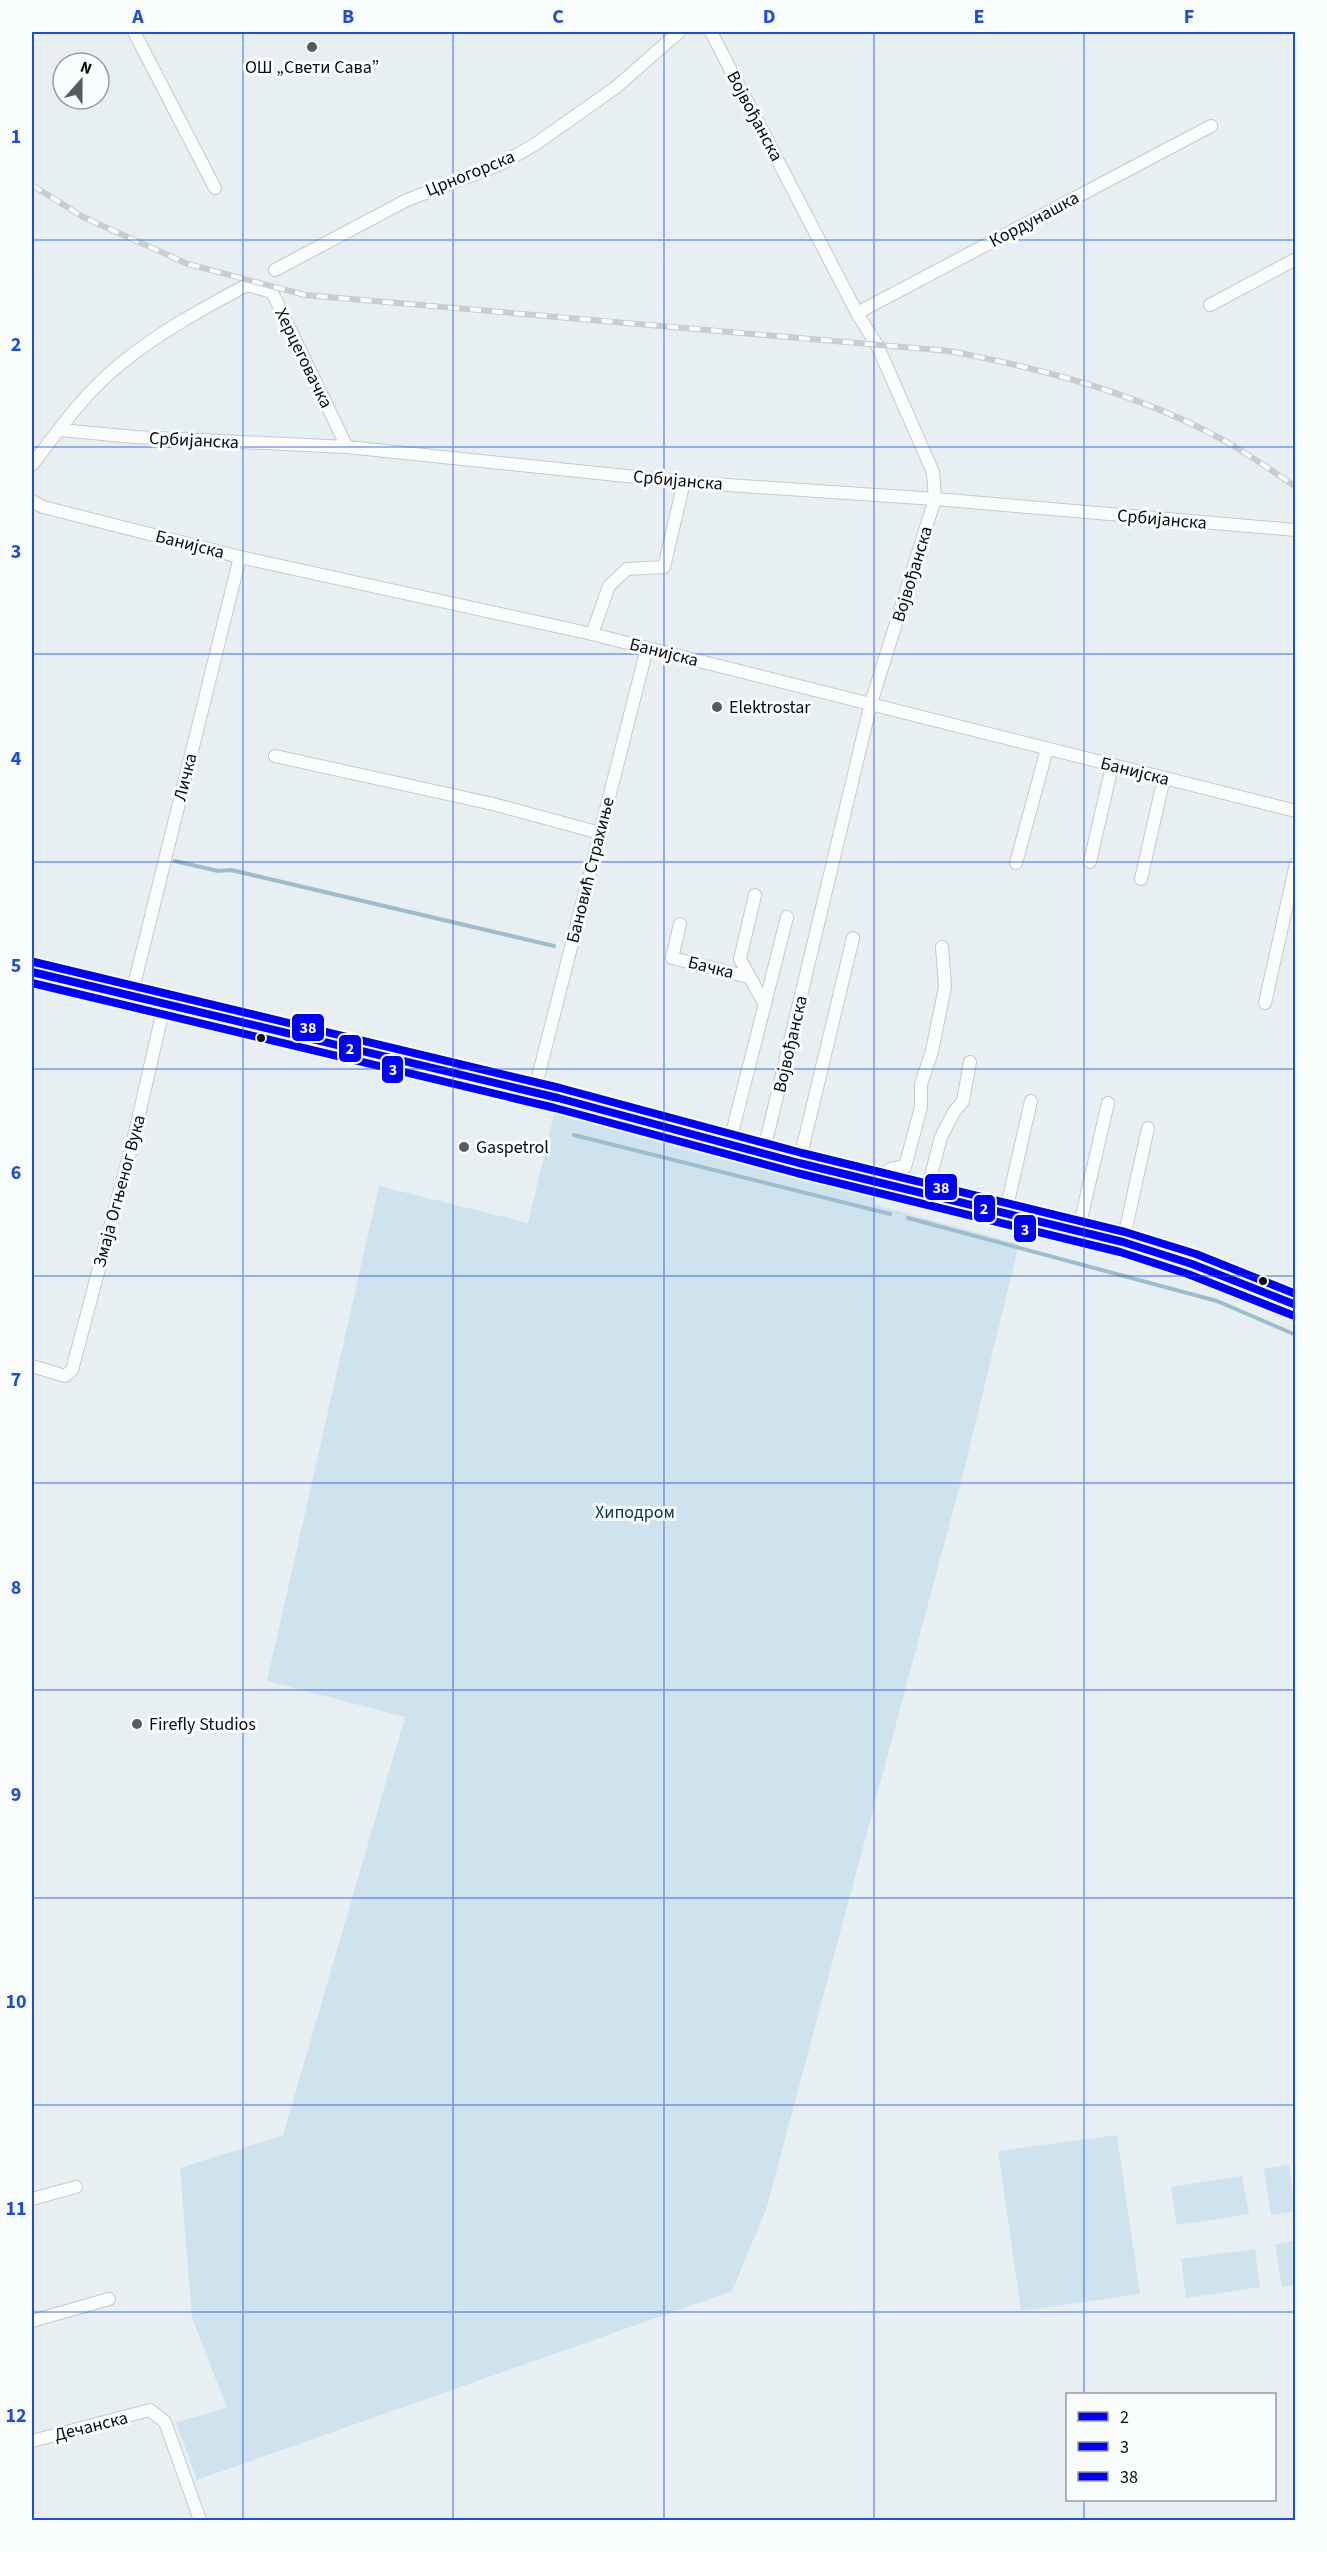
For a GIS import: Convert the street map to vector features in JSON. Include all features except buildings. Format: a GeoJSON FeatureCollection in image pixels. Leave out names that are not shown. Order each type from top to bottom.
{"type":"FeatureCollection","features":[{"type":"Feature","properties":{"kind":"main road"},"geometry":{"type":"LineString","coordinates":[[32,972],[164,1006],[534,1093],[763,1154],[1123,1242],[1192,1264],[1296,1305]]}},
{"type":"Feature","properties":{"kind":"street"},"geometry":{"type":"LineString","coordinates":[[134,32],[215,188]]}},
{"type":"Feature","properties":{"kind":"street","name":"Црногорска"},"geometry":{"type":"LineString","coordinates":[[275,270],[407,200],[499,165],[534,145],[606,95],[679,32]]}},
{"type":"Feature","properties":{"kind":"street","name":"Војвођанска"},"geometry":{"type":"LineString","coordinates":[[711,32],[857,313],[878,346],[933,472],[935,499],[871,703],[763,1154]]}},
{"type":"Feature","properties":{"kind":"street","name":"Кордунашка"},"geometry":{"type":"LineString","coordinates":[[857,313],[1211,126]]}},
{"type":"Feature","properties":{"kind":"street"},"geometry":{"type":"LineString","coordinates":[[1210,305],[1296,259]]}},
{"type":"Feature","properties":{"kind":"street","name":"Херцеговачка"},"geometry":{"type":"LineString","coordinates":[[60,430],[90,392],[121,363],[187,317],[247,285],[272,292],[347,447]]}},
{"type":"Feature","properties":{"kind":"street"},"geometry":{"type":"LineString","coordinates":[[32,465],[60,430]]}},
{"type":"Feature","properties":{"kind":"street","name":"Србијанска"},"geometry":{"type":"LineString","coordinates":[[60,430],[135,437],[347,447],[684,482],[935,499],[1296,530]]}},
{"type":"Feature","properties":{"kind":"street"},"geometry":{"type":"LineString","coordinates":[[592,634],[609,586],[627,569],[664,567],[684,482]]}},
{"type":"Feature","properties":{"kind":"street","name":"Банијска"},"geometry":{"type":"LineString","coordinates":[[32,501],[43,507],[240,557],[592,634],[1296,811]]}},
{"type":"Feature","properties":{"kind":"street","name":"Личка"},"geometry":{"type":"LineString","coordinates":[[131,997],[240,557]]}},
{"type":"Feature","properties":{"kind":"street","name":"Бановић Страхиње"},"geometry":{"type":"LineString","coordinates":[[534,1093],[647,648]]}},
{"type":"Feature","properties":{"kind":"street"},"geometry":{"type":"LineString","coordinates":[[1016,862],[1047,749]]}},
{"type":"Feature","properties":{"kind":"street"},"geometry":{"type":"LineString","coordinates":[[275,756],[442,792],[600,833]]}},
{"type":"Feature","properties":{"kind":"street"},"geometry":{"type":"LineString","coordinates":[[1090,862],[1112,766]]}},
{"type":"Feature","properties":{"kind":"street"},"geometry":{"type":"LineString","coordinates":[[1141,879],[1164,778]]}},
{"type":"Feature","properties":{"kind":"street"},"geometry":{"type":"LineString","coordinates":[[1265,1004],[1296,864]]}},
{"type":"Feature","properties":{"kind":"street"},"geometry":{"type":"LineString","coordinates":[[755,895],[740,959],[765,1005]]}},
{"type":"Feature","properties":{"kind":"street"},"geometry":{"type":"LineString","coordinates":[[729,1145],[787,917]]}},
{"type":"Feature","properties":{"kind":"street","name":"Бачка"},"geometry":{"type":"LineString","coordinates":[[680,924],[672,958],[749,977]]}},
{"type":"Feature","properties":{"kind":"street"},"geometry":{"type":"LineString","coordinates":[[799,1163],[853,938]]}},
{"type":"Feature","properties":{"kind":"street"},"geometry":{"type":"LineString","coordinates":[[880,1183],[883,1174],[892,1167],[905,1167],[921,1107],[921,1084],[932,1051],[945,987],[942,947]]}},
{"type":"Feature","properties":{"kind":"street","name":"Змаја Огњеног Вука"},"geometry":{"type":"LineString","coordinates":[[32,1366],[65,1376],[70,1374],[133,1141],[164,1006]]}},
{"type":"Feature","properties":{"kind":"street"},"geometry":{"type":"LineString","coordinates":[[926,1195],[941,1137],[954,1112],[963,1101],[970,1062]]}},
{"type":"Feature","properties":{"kind":"street"},"geometry":{"type":"LineString","coordinates":[[1005,1215],[1031,1101]]}},
{"type":"Feature","properties":{"kind":"street"},"geometry":{"type":"LineString","coordinates":[[1078,1232],[1108,1103]]}},
{"type":"Feature","properties":{"kind":"street"},"geometry":{"type":"LineString","coordinates":[[1123,1242],[1148,1128]]}},
{"type":"Feature","properties":{"kind":"street"},"geometry":{"type":"LineString","coordinates":[[32,2199],[76,2187]]}},
{"type":"Feature","properties":{"kind":"street"},"geometry":{"type":"LineString","coordinates":[[32,2320],[109,2300]]}},
{"type":"Feature","properties":{"kind":"street","name":"Дечанска"},"geometry":{"type":"LineString","coordinates":[[32,2441],[150,2410],[165,2422],[200,2520]]}},
{"type":"Feature","properties":{"kind":"green space","name":"Хиподром"},"geometry":{"type":"Polygon","coordinates":[[[558,1098],[880,1183],[873,1204],[1019,1244],[965,1466],[766,2210],[732,2291],[197,2480],[176,2422],[227,2408],[192,2318],[180,2168],[283,2135],[405,1717],[267,1681],[379,1186],[528,1223],[558,1098]]]}},
{"type":"Feature","properties":{"kind":"green space"},"geometry":{"type":"Polygon","coordinates":[[[1117,2135],[1140,2294],[1021,2311],[998,2151],[1117,2135]]]}},
{"type":"Feature","properties":{"kind":"green space"},"geometry":{"type":"Polygon","coordinates":[[[1289,2165],[1295,2211],[1271,2215],[1264,2169],[1289,2165]]]}},
{"type":"Feature","properties":{"kind":"green space"},"geometry":{"type":"Polygon","coordinates":[[[1242,2176],[1249,2214],[1177,2225],[1171,2187],[1242,2176]]]}},
{"type":"Feature","properties":{"kind":"green space"},"geometry":{"type":"Polygon","coordinates":[[[1295,2241],[1295,2285],[1282,2287],[1275,2244],[1295,2241]]]}},
{"type":"Feature","properties":{"kind":"green space"},"geometry":{"type":"Polygon","coordinates":[[[1255,2249],[1260,2287],[1186,2298],[1181,2259],[1255,2249]]]}},
{"type":"Feature","properties":{"kind":"waterway"},"geometry":{"type":"LineString","coordinates":[[175,861],[218,871],[231,870],[554,946]]}},
{"type":"Feature","properties":{"kind":"waterway"},"geometry":{"type":"LineString","coordinates":[[574,1135],[890,1214]]}},
{"type":"Feature","properties":{"kind":"waterway"},"geometry":{"type":"LineString","coordinates":[[908,1218],[1217,1301],[1296,1335]]}},
{"type":"Feature","properties":{"kind":"railway"},"geometry":{"type":"LineString","coordinates":[[32,185],[83,217],[188,264],[305,295],[949,351],[1013,364],[1107,390],[1168,413],[1223,440],[1296,487]]}},
{"type":"Feature","properties":{"kind":"transit line","name":"38"},"geometry":{"type":"LineString","coordinates":[[34,962],[560,1088],[802,1153],[1125,1232],[1196,1254],[1296,1294]]}},
{"type":"Feature","properties":{"kind":"transit line","name":"2"},"geometry":{"type":"LineString","coordinates":[[32,972],[558,1098],[799,1163],[1123,1242],[1192,1264],[1296,1305]]}},
{"type":"Feature","properties":{"kind":"transit line","name":"3"},"geometry":{"type":"LineString","coordinates":[[32,983],[555,1108],[797,1173],[1120,1252],[1188,1274],[1292,1315]]}},
{"type":"Feature","properties":{"kind":"place","name":"ОШ „Свети Сава”"},"geometry":{"type":"Point","coordinates":[312,47]}},
{"type":"Feature","properties":{"kind":"place","name":"Elektrostar"},"geometry":{"type":"Point","coordinates":[717,707]}},
{"type":"Feature","properties":{"kind":"place","name":"Gaspetrol"},"geometry":{"type":"Point","coordinates":[464,1147]}},
{"type":"Feature","properties":{"kind":"place","name":"Firefly Studios"},"geometry":{"type":"Point","coordinates":[137,1724]}}]}
